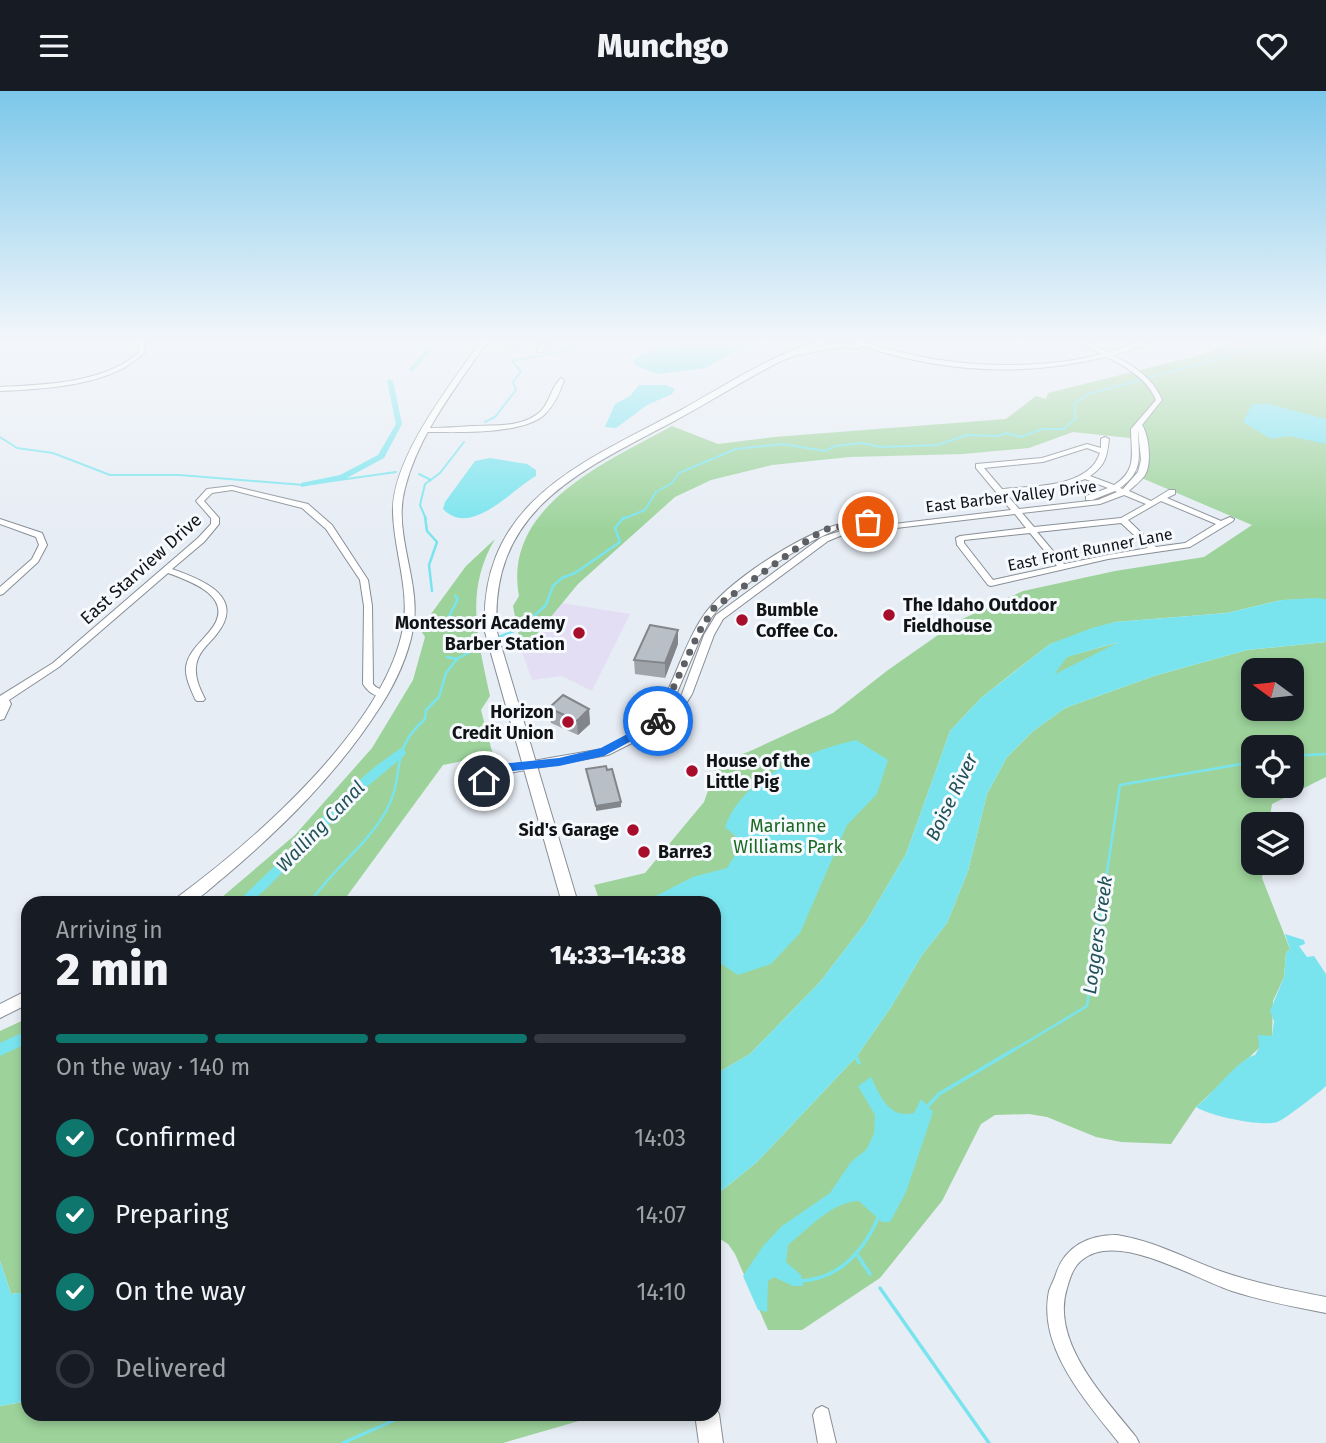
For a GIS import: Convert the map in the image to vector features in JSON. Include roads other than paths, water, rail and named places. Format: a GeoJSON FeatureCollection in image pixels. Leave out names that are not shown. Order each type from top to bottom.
{"type":"FeatureCollection","features":[{"type":"Feature","properties":{"kind":"main road"},"geometry":{"type":"LineString","coordinates":[[568,896],[498,658],[490,622],[493,577],[501,554],[520,522],[546,495],[580,470],[700,404]]}},
{"type":"Feature","properties":{"kind":"main road"},"geometry":{"type":"LineString","coordinates":[[708,1421],[710,1443]]}},
{"type":"Feature","properties":{"kind":"street"},"geometry":{"type":"LineString","coordinates":[[188,896],[262,835],[312,786],[382,694],[406,642],[410,615],[397,509],[400,488],[427,430],[444,404]]}},
{"type":"Feature","properties":{"kind":"street"},"geometry":{"type":"LineString","coordinates":[[427,430],[524,426],[537,417],[547,404]]}},
{"type":"Feature","properties":{"kind":"street","name":"East Barber Valley Drive"},"geometry":{"type":"LineString","coordinates":[[504,770],[604,752],[676,711],[687,694],[719,617],[825,538],[862,529],[1100,502],[1139,479],[1144,467],[1142,430],[1139,426],[1153,404]]}},
{"type":"Feature","properties":{"kind":"street"},"geometry":{"type":"LineString","coordinates":[[1000,491],[1065,484],[1087,477],[1100,464],[1105,452],[1105,439]]}},
{"type":"Feature","properties":{"kind":"street"},"geometry":{"type":"LineString","coordinates":[[1063,568],[979,466],[1043,460],[1087,446],[1105,452]]}},
{"type":"Feature","properties":{"kind":"street"},"geometry":{"type":"LineString","coordinates":[[1087,477],[1153,504]]}},
{"type":"Feature","properties":{"kind":"street","name":"East Starview Drive"},"geometry":{"type":"LineString","coordinates":[[2,700],[56,665],[167,570],[215,523],[213,514],[200,501],[210,491],[232,488],[305,506],[329,527],[364,580],[368,606],[368,684],[370,689],[382,694]]}},
{"type":"Feature","properties":{"kind":"street"},"geometry":{"type":"LineString","coordinates":[[1031,530],[1122,520],[1172,492]]}},
{"type":"Feature","properties":{"kind":"street","name":"East Front Runner Lane"},"geometry":{"type":"LineString","coordinates":[[1031,530],[960,538],[960,543],[991,583],[1187,545],[1226,521],[1162,499]]}},
{"type":"Feature","properties":{"kind":"street"},"geometry":{"type":"LineString","coordinates":[[0,520],[39,535],[43,545],[35,560],[0,592]]}},
{"type":"Feature","properties":{"kind":"street"},"geometry":{"type":"LineString","coordinates":[[1122,520],[1154,550]]}},
{"type":"Feature","properties":{"kind":"street"},"geometry":{"type":"LineString","coordinates":[[167,570],[207,588],[216,596],[225,613],[191,666],[191,679],[200,699]]}},
{"type":"Feature","properties":{"kind":"street"},"geometry":{"type":"LineString","coordinates":[[0,717],[6,704],[2,700]]}},
{"type":"Feature","properties":{"kind":"street"},"geometry":{"type":"LineString","coordinates":[[0,1011],[21,1000]]}},
{"type":"Feature","properties":{"kind":"street"},"geometry":{"type":"LineString","coordinates":[[1130,1443],[1073,1369],[1055,1321],[1054,1302],[1060,1279],[1070,1262],[1091,1245],[1117,1243],[1259,1292],[1326,1304]]}},
{"type":"Feature","properties":{"kind":"street"},"geometry":{"type":"LineString","coordinates":[[822,1415],[827,1443]]}},
{"type":"Feature","properties":{"kind":"water"},"geometry":{"type":"Polygon","coordinates":[[[615,404],[649,404],[616,428],[605,427],[615,404]]]}},
{"type":"Feature","properties":{"kind":"water"},"geometry":{"type":"Polygon","coordinates":[[[1252,404],[1269,404],[1326,419],[1326,444],[1289,436],[1271,439],[1243,422],[1252,404]]]}},
{"type":"Feature","properties":{"kind":"water"},"geometry":{"type":"Polygon","coordinates":[[[490,458],[527,464],[536,470],[536,476],[491,509],[478,515],[466,518],[454,516],[443,509],[445,502],[475,461],[490,458]]]}},
{"type":"Feature","properties":{"kind":"water"},"geometry":{"type":"Polygon","coordinates":[[[1326,599],[1326,642],[1247,650],[1154,676],[1065,708],[1032,732],[1007,757],[987,794],[968,871],[947,923],[922,955],[891,1007],[857,1056],[757,1162],[721,1191],[721,1071],[750,1054],[820,982],[866,922],[906,854],[950,731],[981,698],[1050,644],[1115,622],[1227,613],[1282,600],[1326,599]],[[1119,642],[1067,657],[1048,683],[1050,685],[1070,679],[1119,642]]]}},
{"type":"Feature","properties":{"kind":"water"},"geometry":{"type":"Polygon","coordinates":[[[856,740],[888,760],[877,794],[847,825],[800,933],[771,964],[738,975],[721,964],[721,896],[656,896],[693,877],[727,868],[743,843],[725,827],[746,794],[761,780],[779,769],[856,740]]]}},
{"type":"Feature","properties":{"kind":"water"},"geometry":{"type":"Polygon","coordinates":[[[1285,934],[1304,940],[1305,944],[1299,946],[1307,957],[1314,956],[1326,974],[1326,1086],[1277,1122],[1248,1122],[1196,1107],[1233,1070],[1255,1055],[1259,1048],[1258,1035],[1272,1036],[1274,1021],[1270,1011],[1284,977],[1286,953],[1290,949],[1285,934]]]}},
{"type":"Feature","properties":{"kind":"water"},"geometry":{"type":"Polygon","coordinates":[[[871,1077],[891,1109],[905,1114],[914,1113],[921,1099],[933,1112],[906,1192],[890,1222],[882,1222],[859,1201],[840,1206],[812,1224],[788,1245],[786,1262],[801,1275],[803,1286],[793,1286],[774,1277],[768,1281],[767,1312],[758,1310],[743,1276],[763,1246],[782,1226],[830,1193],[851,1162],[866,1150],[874,1134],[875,1115],[858,1086],[871,1077]]]}},
{"type":"Feature","properties":{"kind":"water"},"geometry":{"type":"Polygon","coordinates":[[[0,1261],[11,1294],[21,1293],[21,1402],[0,1406],[0,1261]]]}},
{"type":"Feature","properties":{"kind":"waterway"},"geometry":{"type":"LineString","coordinates":[[304,485],[342,477],[381,456],[399,424],[395,404]]}},
{"type":"Feature","properties":{"kind":"waterway"},"geometry":{"type":"LineString","coordinates":[[485,422],[495,417],[505,404]]}},
{"type":"Feature","properties":{"kind":"waterway"},"geometry":{"type":"LineString","coordinates":[[623,519],[645,510],[656,492],[672,483],[679,473],[736,449],[783,444],[825,451],[835,446],[862,443],[881,447],[938,445],[967,435],[998,436],[1006,433],[1021,437],[1042,429],[1064,429],[1076,418],[1074,404]]}},
{"type":"Feature","properties":{"kind":"waterway"},"geometry":{"type":"LineString","coordinates":[[0,437],[17,448],[53,453],[110,475],[180,475],[304,485],[396,472]]}},
{"type":"Feature","properties":{"kind":"waterway"},"geometry":{"type":"LineString","coordinates":[[431,480],[440,473],[464,442]]}},
{"type":"Feature","properties":{"kind":"waterway"},"geometry":{"type":"LineString","coordinates":[[419,474],[431,480]]}},
{"type":"Feature","properties":{"kind":"waterway"},"geometry":{"type":"LineString","coordinates":[[426,519],[420,505],[425,484],[431,480]]}},
{"type":"Feature","properties":{"kind":"waterway"},"geometry":{"type":"LineString","coordinates":[[425,517],[427,531],[437,542],[429,565],[432,591]]}},
{"type":"Feature","properties":{"kind":"waterway"},"geometry":{"type":"LineString","coordinates":[[496,638],[514,631],[534,616],[546,605],[553,586],[562,578],[575,573],[620,542],[615,528],[624,517]]}},
{"type":"Feature","properties":{"kind":"waterway"},"geometry":{"type":"LineString","coordinates":[[443,628],[458,599],[455,596]]}},
{"type":"Feature","properties":{"kind":"waterway"},"geometry":{"type":"LineString","coordinates":[[457,659],[490,641]]}},
{"type":"Feature","properties":{"kind":"waterway","name":"Boise River"},"geometry":{"type":"LineString","coordinates":[[1029,694],[1119,647]]}},
{"type":"Feature","properties":{"kind":"waterway"},"geometry":{"type":"LineString","coordinates":[[447,657],[457,659]]}},
{"type":"Feature","properties":{"kind":"waterway"},"geometry":{"type":"LineString","coordinates":[[315,896],[369,836],[386,811],[396,785],[401,753],[406,742],[425,719],[426,710],[439,697],[446,673],[457,659]]}},
{"type":"Feature","properties":{"kind":"waterway","name":"Walling Canal"},"geometry":{"type":"LineString","coordinates":[[250,896],[359,787],[401,752]]}},
{"type":"Feature","properties":{"kind":"waterway","name":"Loggers Creek"},"geometry":{"type":"LineString","coordinates":[[1304,755],[1326,754]]}},
{"type":"Feature","properties":{"kind":"waterway","name":"Loggers Creek"},"geometry":{"type":"LineString","coordinates":[[1012,1051],[1087,1006],[1120,785],[1241,764]]}},
{"type":"Feature","properties":{"kind":"waterway","name":"Walling Canal"},"geometry":{"type":"LineString","coordinates":[[0,1050],[21,1040]]}},
{"type":"Feature","properties":{"kind":"waterway","name":"Loggers Creek"},"geometry":{"type":"LineString","coordinates":[[926,1108],[939,1094],[1015,1049]]}},
{"type":"Feature","properties":{"kind":"waterway"},"geometry":{"type":"LineString","coordinates":[[855,1055],[859,1063]]}},
{"type":"Feature","properties":{"kind":"waterway","name":"Loggers Creek"},"geometry":{"type":"LineString","coordinates":[[800,1281],[827,1275],[848,1261],[865,1242],[878,1218]]}},
{"type":"Feature","properties":{"kind":"waterway"},"geometry":{"type":"LineString","coordinates":[[858,1256],[870,1274]]}},
{"type":"Feature","properties":{"kind":"waterway"},"geometry":{"type":"LineString","coordinates":[[880,1288],[989,1443]]}},
{"type":"Feature","properties":{"kind":"waterway","name":"Loggers Creek"},"geometry":{"type":"LineString","coordinates":[[343,1443],[392,1421]]}},
{"type":"Feature","properties":{"kind":"place","name":"The Idaho Outdoor Fieldhouse"},"geometry":{"type":"Point","coordinates":[889,615]}},
{"type":"Feature","properties":{"kind":"place","name":"Bumble Coffee Co."},"geometry":{"type":"Point","coordinates":[742,620]}},
{"type":"Feature","properties":{"kind":"place","name":"Montessori Academy Barber Station"},"geometry":{"type":"Point","coordinates":[579,633]}},
{"type":"Feature","properties":{"kind":"place","name":"Horizon Credit Union"},"geometry":{"type":"Point","coordinates":[568,722]}},
{"type":"Feature","properties":{"kind":"place","name":"House of the Little Pig"},"geometry":{"type":"Point","coordinates":[692,771]}},
{"type":"Feature","properties":{"kind":"place","name":"Sid's Garage"},"geometry":{"type":"Point","coordinates":[633,830]}},
{"type":"Feature","properties":{"kind":"place","name":"Barre3"},"geometry":{"type":"Point","coordinates":[644,852]}},
{"type":"Feature","properties":{"kind":"park label","name":"Marianne Williams Park"},"geometry":{"type":"Point","coordinates":[788,836]}}]}
